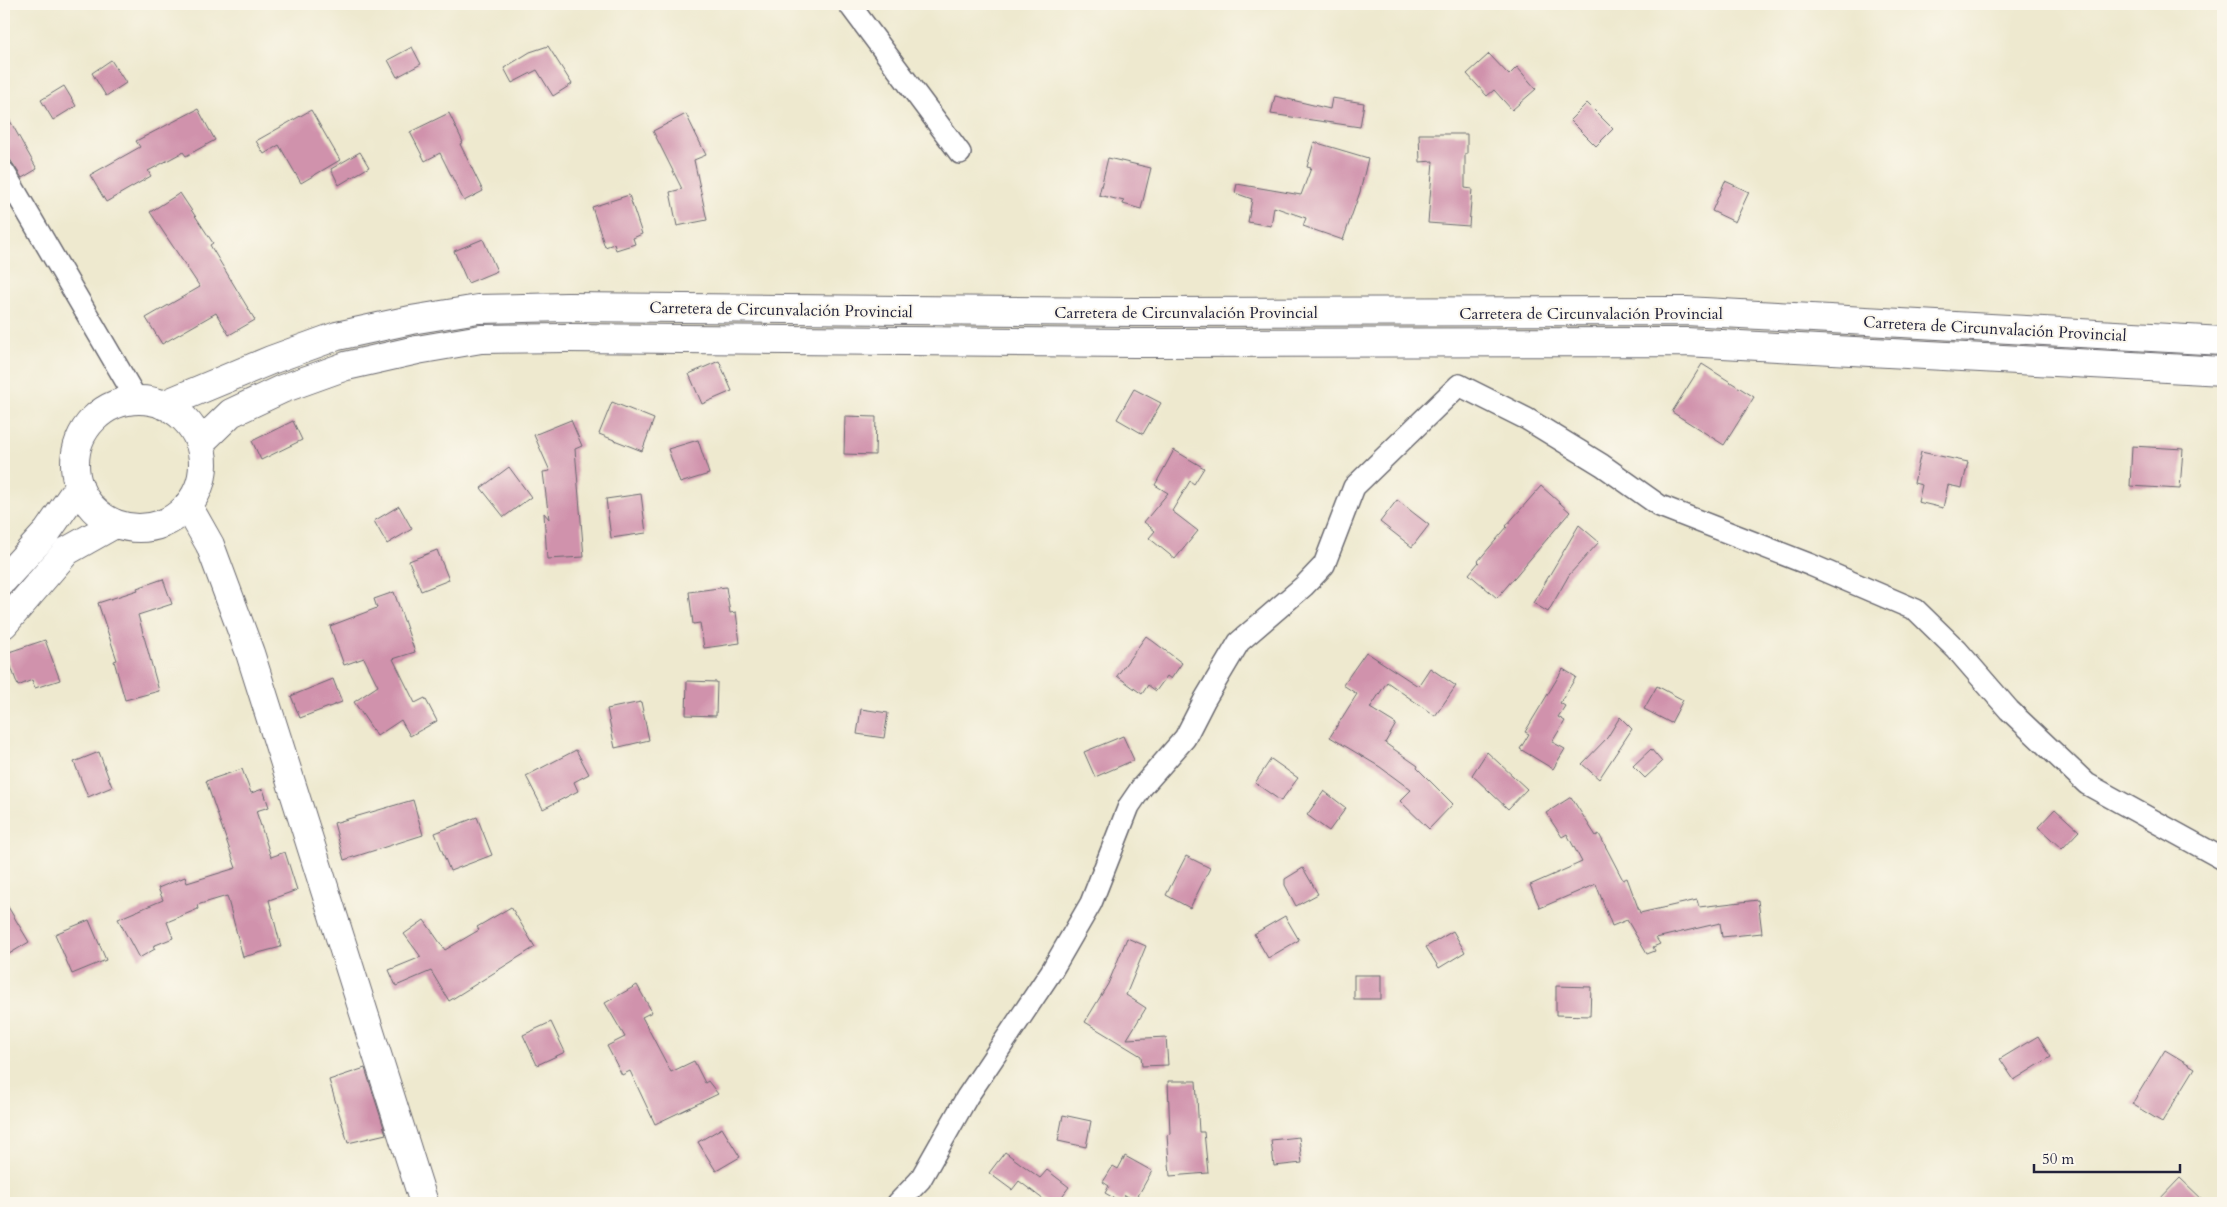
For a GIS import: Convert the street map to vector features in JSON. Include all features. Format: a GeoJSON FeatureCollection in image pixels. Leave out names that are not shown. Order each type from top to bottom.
{"type":"FeatureCollection","features":[{"type":"Feature","properties":{"kind":"main road","name":"Carretera de Circunvalación Provincial"},"geometry":{"type":"LineString","coordinates":[[163,405],[271,360],[337,336],[411,320],[478,309],[566,307],[1117,312],[1686,311],[2223,341]]}},
{"type":"Feature","properties":{"kind":"main road","name":"Carretera de Circunvalación Provincial"},"geometry":{"type":"LineString","coordinates":[[200,443],[231,413],[282,389],[346,366],[417,350],[482,339],[567,338],[1136,343],[1686,342],[2223,371]]}},
{"type":"Feature","properties":{"kind":"main road"},"geometry":{"type":"LineString","coordinates":[[137,400],[163,405],[186,420],[200,443],[204,469],[201,482],[188,506],[173,519],[155,527],[128,528],[115,524],[93,508],[79,486],[75,459],[77,446],[90,423],[111,406],[137,400]]}},
{"type":"Feature","properties":{"kind":"main road"},"geometry":{"type":"LineString","coordinates":[[4,579],[47,532],[79,486]]}},
{"type":"Feature","properties":{"kind":"main road"},"geometry":{"type":"LineString","coordinates":[[188,506],[210,545],[250,653],[424,1203]]}},
{"type":"Feature","properties":{"kind":"main road"},"geometry":{"type":"LineString","coordinates":[[4,624],[67,551],[115,524]]}},
{"type":"Feature","properties":{"kind":"street"},"geometry":{"type":"LineString","coordinates":[[849,4],[960,153]]}},
{"type":"Feature","properties":{"kind":"street"},"geometry":{"type":"LineString","coordinates":[[4,172],[137,400]]}},
{"type":"Feature","properties":{"kind":"street"},"geometry":{"type":"LineString","coordinates":[[898,1203],[920,1180],[967,1097],[1050,972],[1090,903],[1129,806],[1142,787],[1186,738],[1205,699],[1240,642],[1304,586],[1324,565],[1354,487],[1460,385],[1527,419],[1602,465],[1660,506],[1811,565],[1916,610],[1957,650],[2009,710],[2087,784],[2223,859]]}},
{"type":"Feature","properties":{"kind":"building"},"geometry":{"type":"Polygon","coordinates":[[[548,46],[572,84],[553,96],[537,70],[512,83],[504,68],[530,52],[548,46]]]}},
{"type":"Feature","properties":{"kind":"building"},"geometry":{"type":"Polygon","coordinates":[[[412,47],[421,64],[397,77],[388,60],[412,47]]]}},
{"type":"Feature","properties":{"kind":"building"},"geometry":{"type":"Polygon","coordinates":[[[1489,54],[1509,75],[1517,67],[1536,89],[1512,110],[1494,90],[1487,96],[1467,74],[1489,54]]]}},
{"type":"Feature","properties":{"kind":"building"},"geometry":{"type":"Polygon","coordinates":[[[111,60],[126,83],[106,96],[92,73],[111,60]]]}},
{"type":"Feature","properties":{"kind":"building"},"geometry":{"type":"Polygon","coordinates":[[[64,86],[76,106],[53,120],[41,100],[64,86]]]}},
{"type":"Feature","properties":{"kind":"building"},"geometry":{"type":"Polygon","coordinates":[[[1275,96],[1330,109],[1332,98],[1364,103],[1360,127],[1271,114],[1275,96]]]}},
{"type":"Feature","properties":{"kind":"building"},"geometry":{"type":"Polygon","coordinates":[[[1587,103],[1613,129],[1596,146],[1570,120],[1587,103]]]}},
{"type":"Feature","properties":{"kind":"building"},"geometry":{"type":"Polygon","coordinates":[[[198,109],[215,140],[186,156],[183,152],[148,171],[151,176],[106,202],[90,175],[140,147],[136,141],[198,109]]]}},
{"type":"Feature","properties":{"kind":"building"},"geometry":{"type":"Polygon","coordinates":[[[4,110],[37,169],[22,178],[4,150],[4,110]]]}},
{"type":"Feature","properties":{"kind":"building"},"geometry":{"type":"Polygon","coordinates":[[[311,110],[340,160],[301,183],[279,145],[264,154],[256,141],[311,110]]]}},
{"type":"Feature","properties":{"kind":"building"},"geometry":{"type":"Polygon","coordinates":[[[449,113],[463,142],[460,144],[483,191],[464,201],[440,153],[425,161],[410,132],[449,113]]]}},
{"type":"Feature","properties":{"kind":"building"},"geometry":{"type":"Polygon","coordinates":[[[686,114],[706,155],[694,160],[707,220],[677,226],[670,192],[682,189],[653,131],[686,114]]]}},
{"type":"Feature","properties":{"kind":"building"},"geometry":{"type":"Polygon","coordinates":[[[1419,134],[1467,134],[1465,188],[1472,189],[1469,226],[1428,223],[1433,161],[1420,162],[1419,134]]]}},
{"type":"Feature","properties":{"kind":"building"},"geometry":{"type":"Polygon","coordinates":[[[1314,142],[1368,158],[1360,192],[1343,240],[1303,226],[1306,218],[1274,207],[1271,226],[1248,222],[1252,199],[1235,193],[1237,184],[1301,195],[1311,168],[1307,167],[1314,142]]]}},
{"type":"Feature","properties":{"kind":"building"},"geometry":{"type":"Polygon","coordinates":[[[360,152],[369,167],[339,185],[331,169],[360,152]]]}},
{"type":"Feature","properties":{"kind":"building"},"geometry":{"type":"Polygon","coordinates":[[[1108,158],[1151,168],[1141,209],[1123,204],[1124,201],[1099,195],[1108,158]]]}},
{"type":"Feature","properties":{"kind":"building"},"geometry":{"type":"Polygon","coordinates":[[[1725,181],[1749,192],[1735,222],[1712,211],[1725,181]]]}},
{"type":"Feature","properties":{"kind":"building"},"geometry":{"type":"Polygon","coordinates":[[[180,193],[213,243],[210,245],[255,320],[229,335],[216,313],[162,344],[146,318],[200,287],[150,212],[180,193]]]}},
{"type":"Feature","properties":{"kind":"building"},"geometry":{"type":"Polygon","coordinates":[[[629,195],[642,234],[633,238],[635,244],[616,250],[614,244],[605,247],[592,207],[629,195]]]}},
{"type":"Feature","properties":{"kind":"building"},"geometry":{"type":"Polygon","coordinates":[[[483,239],[497,271],[468,283],[454,251],[483,239]]]}},
{"type":"Feature","properties":{"kind":"building"},"geometry":{"type":"Polygon","coordinates":[[[719,361],[732,391],[702,404],[689,374],[719,361]]]}},
{"type":"Feature","properties":{"kind":"building"},"geometry":{"type":"Polygon","coordinates":[[[1702,364],[1754,397],[1724,445],[1672,412],[1702,364]]]}},
{"type":"Feature","properties":{"kind":"building"},"geometry":{"type":"Polygon","coordinates":[[[1134,389],[1161,403],[1143,434],[1117,419],[1134,389]]]}},
{"type":"Feature","properties":{"kind":"building"},"geometry":{"type":"Polygon","coordinates":[[[612,402],[654,419],[642,451],[599,434],[612,402]]]}},
{"type":"Feature","properties":{"kind":"building"},"geometry":{"type":"Polygon","coordinates":[[[845,416],[876,417],[875,455],[844,454],[845,416]]]}},
{"type":"Feature","properties":{"kind":"building"},"geometry":{"type":"Polygon","coordinates":[[[571,420],[582,446],[575,449],[584,557],[547,559],[544,513],[549,519],[543,472],[550,471],[534,435],[571,420]]]}},
{"type":"Feature","properties":{"kind":"building"},"geometry":{"type":"Polygon","coordinates":[[[293,421],[302,440],[261,460],[252,441],[293,421]]]}},
{"type":"Feature","properties":{"kind":"building"},"geometry":{"type":"Polygon","coordinates":[[[698,440],[709,474],[680,483],[668,449],[698,440]]]}},
{"type":"Feature","properties":{"kind":"building"},"geometry":{"type":"Polygon","coordinates":[[[2132,446],[2183,449],[2180,489],[2130,486],[2132,446]]]}},
{"type":"Feature","properties":{"kind":"building"},"geometry":{"type":"Polygon","coordinates":[[[1174,450],[1204,468],[1194,484],[1190,481],[1172,511],[1198,531],[1175,559],[1149,538],[1155,531],[1144,522],[1168,493],[1155,485],[1174,450]]]}},
{"type":"Feature","properties":{"kind":"building"},"geometry":{"type":"Polygon","coordinates":[[[1921,452],[1968,462],[1962,488],[1948,485],[1943,508],[1918,502],[1922,485],[1914,483],[1921,452]]]}},
{"type":"Feature","properties":{"kind":"building"},"geometry":{"type":"Polygon","coordinates":[[[509,467],[531,497],[504,517],[481,488],[509,467]]]}},
{"type":"Feature","properties":{"kind":"building"},"geometry":{"type":"Polygon","coordinates":[[[1541,486],[1570,512],[1497,598],[1469,574],[1506,526],[1541,486]]]}},
{"type":"Feature","properties":{"kind":"building"},"geometry":{"type":"Polygon","coordinates":[[[641,494],[646,533],[611,538],[606,499],[641,494]]]}},
{"type":"Feature","properties":{"kind":"building"},"geometry":{"type":"Polygon","coordinates":[[[1397,500],[1429,525],[1412,547],[1380,522],[1397,500]]]}},
{"type":"Feature","properties":{"kind":"building"},"geometry":{"type":"Polygon","coordinates":[[[399,506],[412,529],[387,544],[374,521],[399,506]]]}},
{"type":"Feature","properties":{"kind":"building"},"geometry":{"type":"Polygon","coordinates":[[[1579,525],[1599,542],[1569,575],[1548,612],[1533,603],[1579,525]]]}},
{"type":"Feature","properties":{"kind":"building"},"geometry":{"type":"Polygon","coordinates":[[[437,550],[449,580],[421,591],[409,561],[437,550]]]}},
{"type":"Feature","properties":{"kind":"building"},"geometry":{"type":"Polygon","coordinates":[[[163,579],[172,604],[138,615],[159,691],[125,700],[114,661],[117,660],[98,603],[138,590],[137,588],[163,579]]]}},
{"type":"Feature","properties":{"kind":"building"},"geometry":{"type":"Polygon","coordinates":[[[726,587],[730,613],[736,612],[740,643],[704,648],[700,623],[693,624],[689,592],[726,587]]]}},
{"type":"Feature","properties":{"kind":"building"},"geometry":{"type":"Polygon","coordinates":[[[394,592],[415,652],[393,659],[415,703],[425,698],[437,721],[410,736],[401,720],[377,736],[354,702],[378,686],[364,658],[344,665],[330,626],[377,608],[374,599],[394,592]]]}},
{"type":"Feature","properties":{"kind":"building"},"geometry":{"type":"Polygon","coordinates":[[[1146,636],[1182,663],[1171,679],[1167,676],[1156,691],[1148,685],[1142,694],[1117,676],[1146,636]]]}},
{"type":"Feature","properties":{"kind":"building"},"geometry":{"type":"Polygon","coordinates":[[[45,640],[60,680],[35,688],[32,680],[18,686],[6,653],[45,640]]]}},
{"type":"Feature","properties":{"kind":"building"},"geometry":{"type":"Polygon","coordinates":[[[1366,652],[1418,686],[1430,668],[1456,686],[1435,716],[1387,682],[1370,708],[1396,724],[1385,743],[1418,766],[1417,768],[1453,804],[1429,829],[1400,801],[1411,790],[1380,767],[1330,737],[1357,694],[1343,685],[1366,652]]]}},
{"type":"Feature","properties":{"kind":"building"},"geometry":{"type":"Polygon","coordinates":[[[1563,669],[1576,677],[1560,703],[1565,706],[1558,717],[1565,721],[1552,742],[1565,749],[1553,769],[1520,749],[1529,734],[1525,732],[1563,669]]]}},
{"type":"Feature","properties":{"kind":"building"},"geometry":{"type":"Polygon","coordinates":[[[333,679],[342,702],[300,718],[291,696],[333,679]]]}},
{"type":"Feature","properties":{"kind":"building"},"geometry":{"type":"Polygon","coordinates":[[[687,681],[717,682],[716,716],[686,715],[687,681]]]}},
{"type":"Feature","properties":{"kind":"building"},"geometry":{"type":"Polygon","coordinates":[[[1657,686],[1683,700],[1671,723],[1644,709],[1657,686]]]}},
{"type":"Feature","properties":{"kind":"building"},"geometry":{"type":"Polygon","coordinates":[[[641,702],[649,740],[615,748],[607,709],[641,702]]]}},
{"type":"Feature","properties":{"kind":"building"},"geometry":{"type":"Polygon","coordinates":[[[861,709],[888,713],[884,738],[857,734],[861,709]]]}},
{"type":"Feature","properties":{"kind":"building"},"geometry":{"type":"Polygon","coordinates":[[[1620,717],[1632,729],[1599,779],[1582,764],[1607,738],[1620,717]]]}},
{"type":"Feature","properties":{"kind":"building"},"geometry":{"type":"Polygon","coordinates":[[[1123,736],[1134,760],[1095,777],[1084,752],[1123,736]]]}},
{"type":"Feature","properties":{"kind":"building"},"geometry":{"type":"Polygon","coordinates":[[[1651,749],[1662,762],[1645,778],[1633,766],[1651,749]]]}},
{"type":"Feature","properties":{"kind":"building"},"geometry":{"type":"Polygon","coordinates":[[[576,750],[589,774],[574,782],[578,791],[543,809],[526,776],[576,750]]]}},
{"type":"Feature","properties":{"kind":"building"},"geometry":{"type":"Polygon","coordinates":[[[99,752],[112,787],[88,797],[74,762],[99,752]]]}},
{"type":"Feature","properties":{"kind":"building"},"geometry":{"type":"Polygon","coordinates":[[[1487,752],[1527,789],[1508,809],[1472,775],[1487,752]]]}},
{"type":"Feature","properties":{"kind":"building"},"geometry":{"type":"Polygon","coordinates":[[[1271,759],[1298,778],[1281,801],[1255,783],[1271,759]]]}},
{"type":"Feature","properties":{"kind":"building"},"geometry":{"type":"Polygon","coordinates":[[[242,769],[251,793],[263,789],[269,807],[256,811],[271,857],[285,852],[297,890],[269,900],[281,947],[243,957],[227,896],[197,905],[198,909],[167,922],[173,938],[153,946],[155,949],[139,958],[118,919],[163,900],[158,888],[185,877],[187,883],[236,868],[206,781],[242,769]]]}},
{"type":"Feature","properties":{"kind":"building"},"geometry":{"type":"Polygon","coordinates":[[[1324,791],[1346,808],[1329,831],[1307,815],[1324,791]]]}},
{"type":"Feature","properties":{"kind":"building"},"geometry":{"type":"Polygon","coordinates":[[[1571,797],[1596,836],[1599,834],[1623,880],[1627,878],[1640,913],[1697,900],[1699,907],[1758,900],[1762,933],[1722,937],[1720,923],[1656,938],[1660,944],[1653,947],[1655,951],[1647,954],[1627,920],[1612,926],[1596,884],[1540,908],[1530,885],[1582,862],[1567,834],[1562,837],[1546,813],[1571,797]]]}},
{"type":"Feature","properties":{"kind":"building"},"geometry":{"type":"Polygon","coordinates":[[[413,800],[423,835],[344,860],[334,823],[413,800]]]}},
{"type":"Feature","properties":{"kind":"building"},"geometry":{"type":"Polygon","coordinates":[[[2055,809],[2079,831],[2062,849],[2038,827],[2055,809]]]}},
{"type":"Feature","properties":{"kind":"building"},"geometry":{"type":"Polygon","coordinates":[[[477,817],[492,855],[450,871],[435,833],[477,817]]]}},
{"type":"Feature","properties":{"kind":"building"},"geometry":{"type":"Polygon","coordinates":[[[1186,856],[1210,868],[1190,908],[1166,895],[1186,856]]]}},
{"type":"Feature","properties":{"kind":"building"},"geometry":{"type":"Polygon","coordinates":[[[1303,868],[1318,894],[1296,906],[1285,885],[1285,879],[1303,868]]]}},
{"type":"Feature","properties":{"kind":"building"},"geometry":{"type":"Polygon","coordinates":[[[4,900],[29,942],[4,957],[4,900]]]}},
{"type":"Feature","properties":{"kind":"building"},"geometry":{"type":"Polygon","coordinates":[[[511,907],[535,947],[449,1001],[431,971],[396,986],[389,970],[421,957],[404,934],[424,920],[445,950],[479,930],[477,927],[511,907]]]}},
{"type":"Feature","properties":{"kind":"building"},"geometry":{"type":"Polygon","coordinates":[[[1285,916],[1299,940],[1268,958],[1254,934],[1285,916]]]}},
{"type":"Feature","properties":{"kind":"building"},"geometry":{"type":"Polygon","coordinates":[[[89,920],[106,960],[72,974],[55,934],[89,920]]]}},
{"type":"Feature","properties":{"kind":"building"},"geometry":{"type":"Polygon","coordinates":[[[1453,931],[1465,952],[1439,968],[1426,947],[1453,931]]]}},
{"type":"Feature","properties":{"kind":"building"},"geometry":{"type":"Polygon","coordinates":[[[1127,938],[1146,946],[1126,995],[1146,1008],[1127,1039],[1166,1037],[1168,1065],[1142,1066],[1141,1056],[1085,1022],[1108,984],[1127,938]]]}},
{"type":"Feature","properties":{"kind":"building"},"geometry":{"type":"Polygon","coordinates":[[[1354,975],[1381,975],[1381,999],[1354,999],[1354,975]]]}},
{"type":"Feature","properties":{"kind":"building"},"geometry":{"type":"Polygon","coordinates":[[[637,985],[652,1012],[642,1017],[671,1072],[694,1061],[705,1083],[708,1081],[718,1094],[655,1124],[630,1071],[622,1075],[607,1046],[625,1037],[605,1003],[637,985]]]}},
{"type":"Feature","properties":{"kind":"building"},"geometry":{"type":"Polygon","coordinates":[[[1556,986],[1591,987],[1590,1016],[1556,1015],[1556,986]]]}},
{"type":"Feature","properties":{"kind":"building"},"geometry":{"type":"Polygon","coordinates":[[[551,1022],[565,1052],[537,1065],[523,1035],[551,1022]]]}},
{"type":"Feature","properties":{"kind":"building"},"geometry":{"type":"Polygon","coordinates":[[[2038,1036],[2051,1057],[2014,1080],[2000,1059],[2038,1036]]]}},
{"type":"Feature","properties":{"kind":"building"},"geometry":{"type":"Polygon","coordinates":[[[2165,1050],[2195,1068],[2162,1122],[2132,1104],[2165,1050]]]}},
{"type":"Feature","properties":{"kind":"building"},"geometry":{"type":"Polygon","coordinates":[[[365,1068],[386,1134],[348,1143],[329,1080],[365,1068]]]}},
{"type":"Feature","properties":{"kind":"building"},"geometry":{"type":"Polygon","coordinates":[[[1168,1081],[1196,1081],[1199,1132],[1204,1132],[1208,1173],[1170,1176],[1167,1135],[1170,1134],[1168,1081]]]}},
{"type":"Feature","properties":{"kind":"building"},"geometry":{"type":"Polygon","coordinates":[[[1063,1115],[1091,1121],[1086,1147],[1058,1141],[1063,1115]]]}},
{"type":"Feature","properties":{"kind":"building"},"geometry":{"type":"Polygon","coordinates":[[[722,1128],[740,1157],[716,1171],[698,1142],[722,1128]]]}},
{"type":"Feature","properties":{"kind":"building"},"geometry":{"type":"Polygon","coordinates":[[[1299,1137],[1302,1163],[1274,1166],[1271,1140],[1299,1137]]]}},
{"type":"Feature","properties":{"kind":"building"},"geometry":{"type":"Polygon","coordinates":[[[1005,1152],[1040,1178],[1047,1170],[1069,1187],[1057,1203],[1048,1203],[1019,1181],[1012,1190],[989,1173],[1005,1152]]]}},
{"type":"Feature","properties":{"kind":"building"},"geometry":{"type":"Polygon","coordinates":[[[1125,1156],[1152,1171],[1135,1201],[1125,1195],[1121,1202],[1105,1193],[1109,1186],[1103,1182],[1113,1166],[1118,1169],[1125,1156]]]}},
{"type":"Feature","properties":{"kind":"building"},"geometry":{"type":"Polygon","coordinates":[[[2180,1178],[2206,1203],[2156,1203],[2180,1178]]]}}]}
